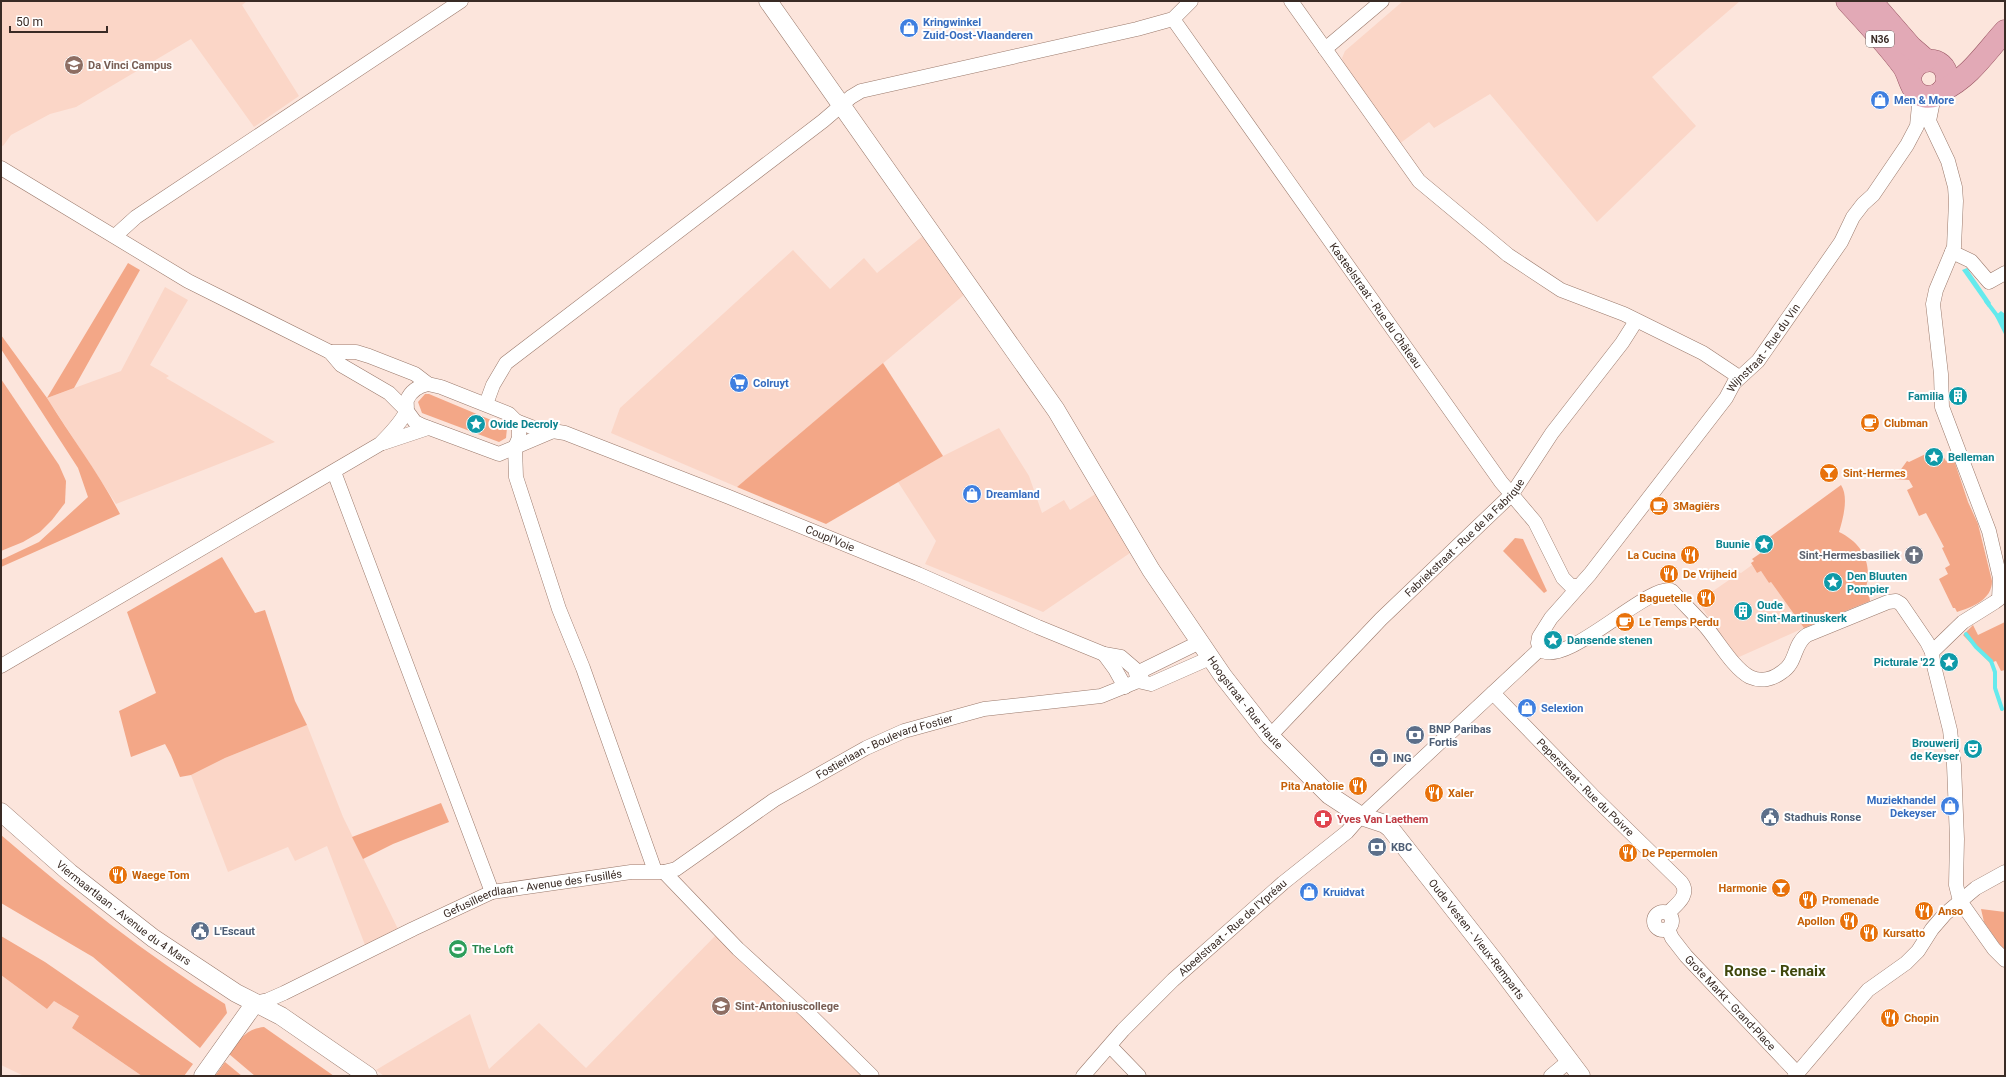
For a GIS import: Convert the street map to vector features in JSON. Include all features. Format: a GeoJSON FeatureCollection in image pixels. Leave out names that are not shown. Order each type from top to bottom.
{"type":"FeatureCollection","features":[{"type":"Feature","properties":{"kind":"main road","name":"N36"},"geometry":{"type":"LineString","coordinates":[[1847,1],[1897,59],[1927,90]]}},
{"type":"Feature","properties":{"kind":"main road","name":"N36"},"geometry":{"type":"LineString","coordinates":[[1871,1],[1911,47],[1934,63]]}},
{"type":"Feature","properties":{"kind":"main road"},"geometry":{"type":"LineString","coordinates":[[1927,90],[1966,77],[2005,31]]}},
{"type":"Feature","properties":{"kind":"main road"},"geometry":{"type":"LineString","coordinates":[[1927,90],[1913,69],[1917,65],[1934,63],[1960,66],[1979,60]]}},
{"type":"Feature","properties":{"kind":"main road"},"geometry":{"type":"LineString","coordinates":[[1927,90],[1948,79],[1946,72],[1934,63]]}},
{"type":"Feature","properties":{"kind":"street"},"geometry":{"type":"LineString","coordinates":[[115,236],[136,217],[462,1]]}},
{"type":"Feature","properties":{"kind":"street","name":"Hoogstraat - Rue Haute"},"geometry":{"type":"LineString","coordinates":[[768,1],[842,104],[1056,410],[1151,570],[1210,658],[1270,736],[1329,795],[1361,816]]}},
{"type":"Feature","properties":{"kind":"street"},"geometry":{"type":"LineString","coordinates":[[486,404],[493,385],[506,363],[824,122],[842,104],[861,91],[1137,29],[1173,19],[1191,1]]}},
{"type":"Feature","properties":{"kind":"street"},"geometry":{"type":"LineString","coordinates":[[1291,1],[1419,181],[1508,255],[1554,286],[1624,314],[1703,354],[1739,377]]}},
{"type":"Feature","properties":{"kind":"street"},"geometry":{"type":"LineString","coordinates":[[1325,49],[1382,1]]}},
{"type":"Feature","properties":{"kind":"street","name":"Kasteelstraat - Rue du Château"},"geometry":{"type":"LineString","coordinates":[[1173,19],[1501,482],[1530,514],[1539,528],[1563,578],[1571,586],[1579,586]]}},
{"type":"Feature","properties":{"kind":"street"},"geometry":{"type":"LineString","coordinates":[[1927,90],[1929,121],[1948,161],[1955,187],[1955,241],[1932,304],[1941,374],[1942,407],[1988,531],[2000,578],[2002,600],[1963,622],[1932,652]]}},
{"type":"Feature","properties":{"kind":"street","name":"Wijnstraat - Rue du Vin"},"geometry":{"type":"LineString","coordinates":[[1540,649],[1538,643],[1541,633],[1563,603],[1594,569],[1726,398],[1739,377],[1758,361],[1841,242],[1853,217],[1863,204],[1873,195],[1907,145],[1917,126],[1927,90]]}},
{"type":"Feature","properties":{"kind":"street"},"geometry":{"type":"LineString","coordinates":[[1,168],[188,281],[330,352],[341,365],[389,393],[407,411],[415,422],[493,453],[504,453],[554,431]]}},
{"type":"Feature","properties":{"kind":"street"},"geometry":{"type":"LineString","coordinates":[[1952,252],[1971,261],[1989,282],[2005,273]]}},
{"type":"Feature","properties":{"kind":"street","name":"Fabriekstraat - Rue de la Fabrique"},"geometry":{"type":"LineString","coordinates":[[1270,736],[1392,608],[1512,494],[1552,433],[1622,343],[1636,321]]}},
{"type":"Feature","properties":{"kind":"street","name":"Coupl'Voie"},"geometry":{"type":"LineString","coordinates":[[330,352],[356,352],[415,374],[428,384],[486,404],[509,414],[516,421],[534,428],[565,433],[729,497],[918,574],[1104,654],[1121,657],[1135,668],[1138,681]]}},
{"type":"Feature","properties":{"kind":"street"},"geometry":{"type":"LineString","coordinates":[[1,666],[380,444],[393,431],[407,411],[407,401],[412,391],[420,386],[428,384]]}},
{"type":"Feature","properties":{"kind":"street"},"geometry":{"type":"LineString","coordinates":[[516,421],[519,429],[519,438],[515,447],[516,477],[559,609],[583,668],[660,872],[738,949],[805,1010],[872,1076]]}},
{"type":"Feature","properties":{"kind":"street"},"geometry":{"type":"LineString","coordinates":[[380,444],[392,442],[416,431],[428,428]]}},
{"type":"Feature","properties":{"kind":"street"},"geometry":{"type":"LineString","coordinates":[[334,472],[492,892]]}},
{"type":"Feature","properties":{"kind":"street"},"geometry":{"type":"LineString","coordinates":[[1540,649],[1545,653],[1551,653],[1571,647],[1635,606],[1659,592],[1668,590],[1672,591],[1705,626],[1745,673],[1757,679],[1766,679],[1779,675],[1789,667],[1795,656],[1799,642],[1806,636],[1827,626],[1894,601],[1901,604],[1932,652],[1950,737],[1957,820],[1955,878],[1960,901],[1994,949],[2005,960]]}},
{"type":"Feature","properties":{"kind":"street","name":"Fostierlaan - Boulevard Fostier"},"geometry":{"type":"LineString","coordinates":[[1138,681],[1143,670],[1200,642]]}},
{"type":"Feature","properties":{"kind":"street","name":"Abeelstraat - Rue de l'Ypréau"},"geometry":{"type":"LineString","coordinates":[[1083,1076],[1123,1030],[1173,980],[1283,883],[1347,832],[1361,816],[1540,649]]}},
{"type":"Feature","properties":{"kind":"street"},"geometry":{"type":"LineString","coordinates":[[1104,654],[1115,669],[1125,687]]}},
{"type":"Feature","properties":{"kind":"street","name":"Fostierlaan - Boulevard Fostier"},"geometry":{"type":"LineString","coordinates":[[660,872],[682,866],[756,812],[810,778],[866,748],[900,733],[927,724],[984,709],[1092,697],[1112,692],[1138,681],[1151,684],[1210,658]]}},
{"type":"Feature","properties":{"kind":"street","name":"Peperstraat - Rue du Poivre"},"geometry":{"type":"LineString","coordinates":[[1493,693],[1592,795],[1680,880]]}},
{"type":"Feature","properties":{"kind":"street","name":"Viermaartlaan - Avenue du 4 Mars"},"geometry":{"type":"LineString","coordinates":[[1,812],[118,913],[194,966],[255,1003],[281,1016],[368,1076]]}},
{"type":"Feature","properties":{"kind":"street","name":"Oude Vesten - Vieux-Remparts"},"geometry":{"type":"LineString","coordinates":[[1361,816],[1385,824],[1394,833],[1496,963],[1581,1076]]}},
{"type":"Feature","properties":{"kind":"street","name":"Gefusilleerdlaan - Avenue des Fusillés"},"geometry":{"type":"LineString","coordinates":[[255,1003],[268,1000],[284,993],[413,929],[492,892],[638,872],[660,872]]}},
{"type":"Feature","properties":{"kind":"street","name":"Grote Markt - Grand-Place"},"geometry":{"type":"LineString","coordinates":[[1680,880],[1684,887],[1684,896],[1668,913],[1672,920],[1668,929],[1672,938],[1686,956],[1796,1074],[1868,990],[1906,963],[1918,951],[1932,929],[1945,914],[1989,880],[2005,872]]}},
{"type":"Feature","properties":{"kind":"street"},"geometry":{"type":"LineString","coordinates":[[203,1076],[255,1003]]}},
{"type":"Feature","properties":{"kind":"street"},"geometry":{"type":"LineString","coordinates":[[1110,1046],[1139,1076]]}},
{"type":"Feature","properties":{"kind":"street"},"geometry":{"type":"LineString","coordinates":[[1551,1076],[1569,1061]]}},
{"type":"Feature","properties":{"kind":"shaded area","name":"Da Vinci Campus"},"geometry":{"type":"Polygon","coordinates":[[[1,1],[247,1],[242,5],[299,96],[254,127],[191,39],[76,107],[50,114],[11,135],[3,146],[1,145],[1,1]]]}},
{"type":"Feature","properties":{"kind":"shaded area"},"geometry":{"type":"Polygon","coordinates":[[[1403,1],[1740,1],[1652,77],[1696,126],[1597,222],[1490,94],[1434,128],[1429,122],[1399,144],[1344,64],[1342,58],[1345,51],[1403,1]]]}},
{"type":"Feature","properties":{"kind":"shaded area"},"geometry":{"type":"Polygon","coordinates":[[[924,235],[965,294],[737,487],[611,433],[620,408],[793,250],[830,289],[864,258],[877,273],[924,235]]]}},
{"type":"Feature","properties":{"kind":"shaded area"},"geometry":{"type":"Polygon","coordinates":[[[128,263],[140,270],[74,388],[47,398],[128,263]]]}},
{"type":"Feature","properties":{"kind":"shaded area"},"geometry":{"type":"Polygon","coordinates":[[[165,287],[188,300],[150,365],[169,376],[166,378],[275,442],[116,504],[47,398],[121,371],[165,287]]]}},
{"type":"Feature","properties":{"kind":"shaded area"},"geometry":{"type":"Polygon","coordinates":[[[1,335],[47,398],[94,470],[120,514],[1,567],[1,560],[39,542],[88,497],[78,468],[1,349],[1,335]]]}},
{"type":"Feature","properties":{"kind":"shaded area"},"geometry":{"type":"Polygon","coordinates":[[[883,363],[943,456],[826,524],[737,487],[883,363]]]}},
{"type":"Feature","properties":{"kind":"shaded area"},"geometry":{"type":"Polygon","coordinates":[[[1,379],[59,465],[66,481],[65,503],[52,520],[40,532],[23,542],[1,551],[1,379]]]}},
{"type":"Feature","properties":{"kind":"shaded area"},"geometry":{"type":"Polygon","coordinates":[[[425,394],[429,394],[503,425],[507,428],[506,438],[499,442],[422,413],[418,402],[425,394]]]}},
{"type":"Feature","properties":{"kind":"shaded area"},"geometry":{"type":"Polygon","coordinates":[[[999,428],[1029,476],[1042,513],[1064,500],[1070,510],[1097,493],[1133,551],[1043,612],[925,564],[936,541],[898,482],[943,456],[999,428]]]}},
{"type":"Feature","properties":{"kind":"shaded area"},"geometry":{"type":"Polygon","coordinates":[[[1938,448],[1946,461],[1953,457],[1968,502],[1978,524],[1992,581],[1989,593],[1985,598],[1969,608],[1957,612],[1955,608],[1953,608],[1939,579],[1948,574],[1945,568],[1950,565],[1942,548],[1944,547],[1926,513],[1919,516],[1907,490],[1913,487],[1909,480],[1894,479],[1907,461],[1909,462],[1938,448]]]}},
{"type":"Feature","properties":{"kind":"shaded area"},"geometry":{"type":"Polygon","coordinates":[[[1841,485],[1845,496],[1845,502],[1844,515],[1839,532],[1851,539],[1860,548],[1866,560],[1868,578],[1866,589],[1870,601],[1804,628],[1771,582],[1769,583],[1761,571],[1757,573],[1751,563],[1754,561],[1752,559],[1768,548],[1763,542],[1841,485]]]}},
{"type":"Feature","properties":{"kind":"shaded area"},"geometry":{"type":"Polygon","coordinates":[[[1515,538],[1523,539],[1547,591],[1544,593],[1503,551],[1515,538]]]}},
{"type":"Feature","properties":{"kind":"shaded area"},"geometry":{"type":"Polygon","coordinates":[[[222,557],[255,613],[265,610],[295,701],[307,725],[225,758],[191,775],[180,777],[165,744],[131,757],[119,711],[156,693],[127,612],[222,557]]]}},
{"type":"Feature","properties":{"kind":"shaded area","name":"Oude Sint-Martinuskerk"},"geometry":{"type":"Polygon","coordinates":[[[1752,565],[1757,573],[1761,571],[1769,583],[1771,582],[1804,628],[1739,657],[1734,656],[1699,603],[1700,600],[1729,580],[1728,578],[1731,579],[1738,572],[1741,573],[1752,565]]]}},
{"type":"Feature","properties":{"kind":"shaded area"},"geometry":{"type":"Polygon","coordinates":[[[2005,622],[2005,670],[2001,671],[1996,661],[1990,663],[1963,635],[1973,625],[1978,635],[2005,622]]]}},
{"type":"Feature","properties":{"kind":"shaded area"},"geometry":{"type":"Polygon","coordinates":[[[307,725],[343,817],[398,929],[365,945],[327,846],[295,861],[288,847],[228,872],[191,775],[225,758],[307,725]]]}},
{"type":"Feature","properties":{"kind":"shaded area"},"geometry":{"type":"Polygon","coordinates":[[[441,803],[449,822],[393,844],[363,859],[352,837],[441,803]]]}},
{"type":"Feature","properties":{"kind":"shaded area"},"geometry":{"type":"Polygon","coordinates":[[[1,835],[110,924],[166,965],[225,1004],[227,1013],[200,1048],[93,957],[1,903],[1,835]]]}},
{"type":"Feature","properties":{"kind":"shaded area"},"geometry":{"type":"Polygon","coordinates":[[[1981,909],[2005,912],[2005,952],[1984,922],[1981,909]]]}},
{"type":"Feature","properties":{"kind":"shaded area","name":"Sint-Antoniuscollege"},"geometry":{"type":"Polygon","coordinates":[[[718,933],[869,1076],[384,1076],[376,1070],[470,1014],[489,1069],[539,1023],[586,1068],[718,933]]]}},
{"type":"Feature","properties":{"kind":"shaded area"},"geometry":{"type":"Polygon","coordinates":[[[1,936],[45,962],[193,1064],[184,1076],[142,1076],[72,1028],[79,1016],[54,1001],[47,1009],[1,975],[1,936]]]}},
{"type":"Feature","properties":{"kind":"shaded area"},"geometry":{"type":"Polygon","coordinates":[[[1,975],[47,1009],[54,1001],[79,1016],[72,1028],[142,1076],[24,1076],[1,1065],[1,975]]]}},
{"type":"Feature","properties":{"kind":"shaded area"},"geometry":{"type":"Polygon","coordinates":[[[264,1027],[334,1076],[255,1076],[229,1054],[247,1033],[257,1028],[264,1027]]]}},
{"type":"Feature","properties":{"kind":"shaded area"},"geometry":{"type":"Polygon","coordinates":[[[225,1062],[242,1076],[215,1076],[225,1062]]]}},
{"type":"Feature","properties":{"kind":"water"},"geometry":{"type":"Polygon","coordinates":[[[1967,268],[1991,303],[1988,307],[1962,270],[1967,268]]]}},
{"type":"Feature","properties":{"kind":"water"},"geometry":{"type":"Polygon","coordinates":[[[2001,311],[2005,314],[2005,336],[1995,316],[2001,311]]]}},
{"type":"Feature","properties":{"kind":"waterway"},"geometry":{"type":"LineString","coordinates":[[1986,301],[2005,326]]}},
{"type":"Feature","properties":{"kind":"waterway"},"geometry":{"type":"LineString","coordinates":[[1966,634],[1976,647],[1991,661],[1995,672],[1995,688],[2002,709]]}},
{"type":"Feature","properties":{"kind":"place","name":"Kringwinkel Zuid-Oost-Vlaanderen"},"geometry":{"type":"Point","coordinates":[909,28]}},
{"type":"Feature","properties":{"kind":"place","name":"Da Vinci Campus"},"geometry":{"type":"Point","coordinates":[74,65]}},
{"type":"Feature","properties":{"kind":"place","name":"Men & More"},"geometry":{"type":"Point","coordinates":[1880,100]}},
{"type":"Feature","properties":{"kind":"place","name":"Colruyt"},"geometry":{"type":"Point","coordinates":[739,383]}},
{"type":"Feature","properties":{"kind":"place","name":"Familia"},"geometry":{"type":"Point","coordinates":[1958,396]}},
{"type":"Feature","properties":{"kind":"place","name":"Clubman"},"geometry":{"type":"Point","coordinates":[1870,423]}},
{"type":"Feature","properties":{"kind":"place","name":"Ovide Decroly"},"geometry":{"type":"Point","coordinates":[476,424]}},
{"type":"Feature","properties":{"kind":"place","name":"Belleman"},"geometry":{"type":"Point","coordinates":[1934,457]}},
{"type":"Feature","properties":{"kind":"place","name":"Sint-Hermes"},"geometry":{"type":"Point","coordinates":[1829,473]}},
{"type":"Feature","properties":{"kind":"place","name":"Dreamland"},"geometry":{"type":"Point","coordinates":[972,494]}},
{"type":"Feature","properties":{"kind":"place","name":"3Magiërs"},"geometry":{"type":"Point","coordinates":[1659,506]}},
{"type":"Feature","properties":{"kind":"place","name":"Buunie"},"geometry":{"type":"Point","coordinates":[1764,544]}},
{"type":"Feature","properties":{"kind":"place","name":"La Cucina"},"geometry":{"type":"Point","coordinates":[1690,555]}},
{"type":"Feature","properties":{"kind":"place","name":"Sint-Hermesbasiliek"},"geometry":{"type":"Point","coordinates":[1914,555]}},
{"type":"Feature","properties":{"kind":"place","name":"De Vrijheid"},"geometry":{"type":"Point","coordinates":[1669,574]}},
{"type":"Feature","properties":{"kind":"place","name":"Den Bluuten Pompier"},"geometry":{"type":"Point","coordinates":[1833,582]}},
{"type":"Feature","properties":{"kind":"place","name":"Baguetelle"},"geometry":{"type":"Point","coordinates":[1706,598]}},
{"type":"Feature","properties":{"kind":"place","name":"Oude Sint-Martinuskerk"},"geometry":{"type":"Point","coordinates":[1743,611]}},
{"type":"Feature","properties":{"kind":"place","name":"Le Temps Perdu"},"geometry":{"type":"Point","coordinates":[1625,622]}},
{"type":"Feature","properties":{"kind":"place","name":"Dansende stenen"},"geometry":{"type":"Point","coordinates":[1553,640]}},
{"type":"Feature","properties":{"kind":"place","name":"Picturale '22"},"geometry":{"type":"Point","coordinates":[1949,662]}},
{"type":"Feature","properties":{"kind":"place","name":"Selexion"},"geometry":{"type":"Point","coordinates":[1527,708]}},
{"type":"Feature","properties":{"kind":"place","name":"BNP Paribas Fortis"},"geometry":{"type":"Point","coordinates":[1415,735]}},
{"type":"Feature","properties":{"kind":"place","name":"Brouwerij de Keyser"},"geometry":{"type":"Point","coordinates":[1973,749]}},
{"type":"Feature","properties":{"kind":"place","name":"ING"},"geometry":{"type":"Point","coordinates":[1379,758]}},
{"type":"Feature","properties":{"kind":"place","name":"Pita Anatolie"},"geometry":{"type":"Point","coordinates":[1358,786]}},
{"type":"Feature","properties":{"kind":"place","name":"Xaler"},"geometry":{"type":"Point","coordinates":[1434,793]}},
{"type":"Feature","properties":{"kind":"place","name":"Muziekhandel Dekeyser"},"geometry":{"type":"Point","coordinates":[1950,806]}},
{"type":"Feature","properties":{"kind":"place","name":"Stadhuis Ronse"},"geometry":{"type":"Point","coordinates":[1770,817]}},
{"type":"Feature","properties":{"kind":"place","name":"Yves Van Laethem"},"geometry":{"type":"Point","coordinates":[1323,819]}},
{"type":"Feature","properties":{"kind":"place","name":"KBC"},"geometry":{"type":"Point","coordinates":[1377,847]}},
{"type":"Feature","properties":{"kind":"place","name":"De Pepermolen"},"geometry":{"type":"Point","coordinates":[1628,853]}},
{"type":"Feature","properties":{"kind":"place","name":"Waege Tom"},"geometry":{"type":"Point","coordinates":[118,875]}},
{"type":"Feature","properties":{"kind":"place","name":"Harmonie"},"geometry":{"type":"Point","coordinates":[1781,888]}},
{"type":"Feature","properties":{"kind":"place","name":"Kruidvat"},"geometry":{"type":"Point","coordinates":[1309,892]}},
{"type":"Feature","properties":{"kind":"place","name":"Promenade"},"geometry":{"type":"Point","coordinates":[1808,900]}},
{"type":"Feature","properties":{"kind":"place","name":"Anso"},"geometry":{"type":"Point","coordinates":[1924,911]}},
{"type":"Feature","properties":{"kind":"place","name":"Apollon"},"geometry":{"type":"Point","coordinates":[1849,921]}},
{"type":"Feature","properties":{"kind":"place","name":"L'Escaut"},"geometry":{"type":"Point","coordinates":[200,931]}},
{"type":"Feature","properties":{"kind":"place","name":"Kursatto"},"geometry":{"type":"Point","coordinates":[1869,933]}},
{"type":"Feature","properties":{"kind":"place","name":"The Loft"},"geometry":{"type":"Point","coordinates":[458,949]}},
{"type":"Feature","properties":{"kind":"place","name":"Sint-Antoniuscollege"},"geometry":{"type":"Point","coordinates":[721,1006]}},
{"type":"Feature","properties":{"kind":"place","name":"Chopin"},"geometry":{"type":"Point","coordinates":[1890,1018]}},
{"type":"Feature","properties":{"kind":"district","name":"Ronse - Renaix"},"geometry":{"type":"Point","coordinates":[1775,971]}}]}
